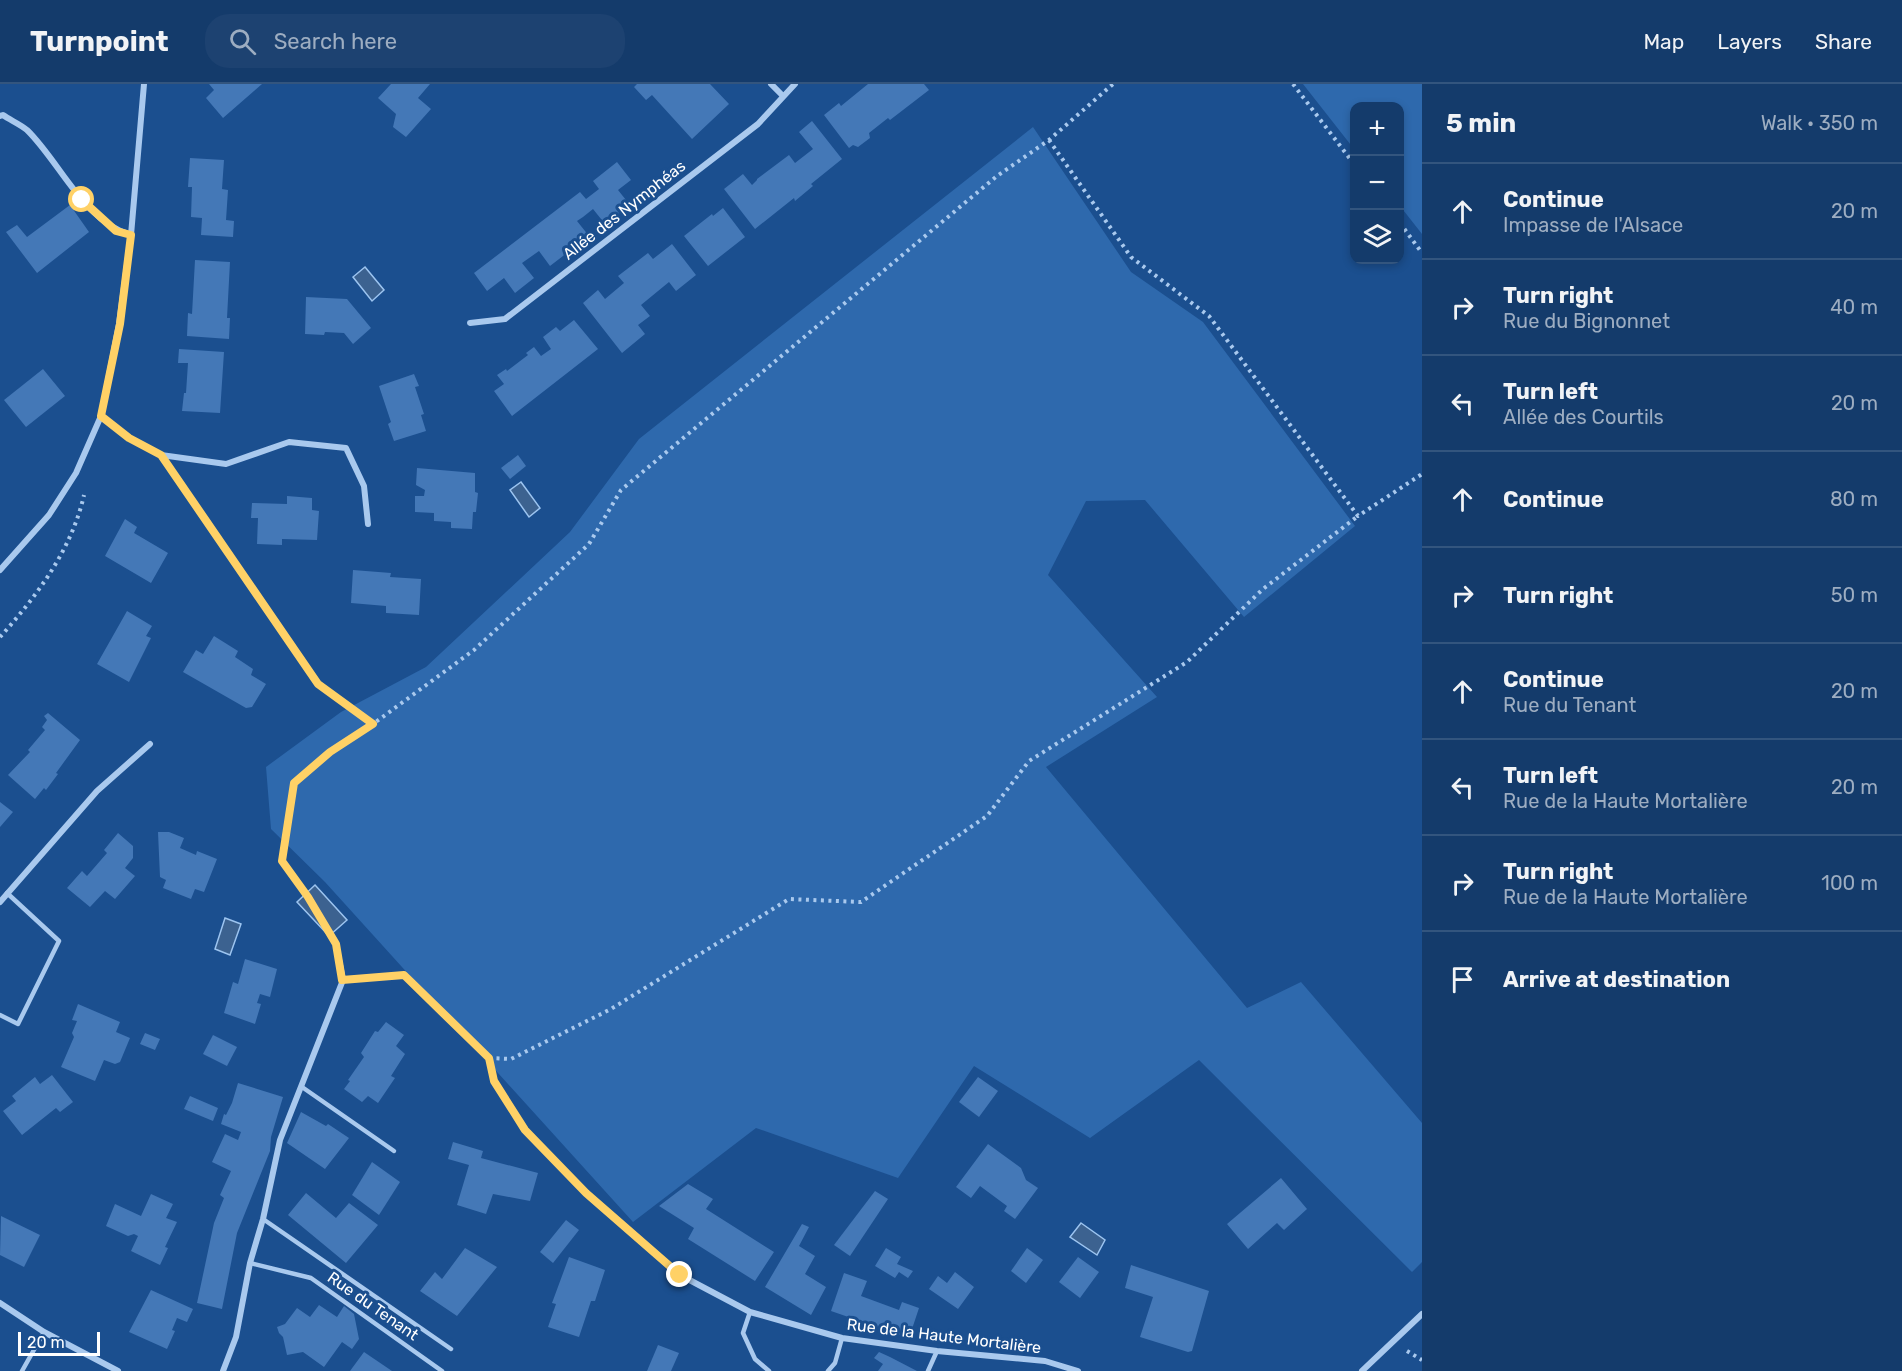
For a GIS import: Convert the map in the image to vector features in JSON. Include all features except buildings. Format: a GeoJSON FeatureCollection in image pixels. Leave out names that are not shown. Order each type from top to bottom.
{"type":"FeatureCollection","features":[{"type":"Feature","properties":{"kind":"street"},"geometry":{"type":"LineString","coordinates":[[0,570],[49,515],[76,473],[101,416],[120,324],[131,235],[144,84]]}},
{"type":"Feature","properties":{"kind":"street"},"geometry":{"type":"LineString","coordinates":[[771,84],[783,96]]}},
{"type":"Feature","properties":{"kind":"street","name":"Allée des Nymphéas"},"geometry":{"type":"LineString","coordinates":[[470,323],[505,319],[758,124],[795,84]]}},
{"type":"Feature","properties":{"kind":"street"},"geometry":{"type":"LineString","coordinates":[[0,116],[3,115],[26,129],[82,200],[116,231],[131,235]]}},
{"type":"Feature","properties":{"kind":"street"},"geometry":{"type":"LineString","coordinates":[[101,416],[129,438],[161,455],[226,464],[289,442],[346,448],[364,486],[368,524]]}},
{"type":"Feature","properties":{"kind":"street"},"geometry":{"type":"LineString","coordinates":[[0,902],[96,791],[150,744]]}},
{"type":"Feature","properties":{"kind":"street"},"geometry":{"type":"LineString","coordinates":[[223,1371],[236,1337],[250,1263],[263,1219],[280,1140],[342,980],[336,944],[308,897]]}},
{"type":"Feature","properties":{"kind":"street","name":"Rue de la Haute Mortalière"},"geometry":{"type":"LineString","coordinates":[[586,1193],[680,1275],[750,1312],[842,1338],[937,1351],[1044,1361],[1078,1371]]}},
{"type":"Feature","properties":{"kind":"street"},"geometry":{"type":"LineString","coordinates":[[0,1303],[44,1332],[118,1371]]}},
{"type":"Feature","properties":{"kind":"street"},"geometry":{"type":"LineString","coordinates":[[1362,1371],[1422,1314]]}},
{"type":"Feature","properties":{"kind":"lane"},"geometry":{"type":"LineString","coordinates":[[0,1015],[18,1024],[59,941],[7,893]]}},
{"type":"Feature","properties":{"kind":"lane"},"geometry":{"type":"LineString","coordinates":[[302,1087],[394,1151]]}},
{"type":"Feature","properties":{"kind":"lane"},"geometry":{"type":"LineString","coordinates":[[263,1219],[451,1349]]}},
{"type":"Feature","properties":{"kind":"lane","name":"Rue du Tenant"},"geometry":{"type":"LineString","coordinates":[[250,1263],[311,1278],[442,1371]]}},
{"type":"Feature","properties":{"kind":"lane"},"geometry":{"type":"LineString","coordinates":[[750,1312],[743,1333],[755,1359],[769,1371]]}},
{"type":"Feature","properties":{"kind":"lane"},"geometry":{"type":"LineString","coordinates":[[22,1371],[44,1332]]}},
{"type":"Feature","properties":{"kind":"lane"},"geometry":{"type":"LineString","coordinates":[[828,1371],[836,1363],[842,1338]]}},
{"type":"Feature","properties":{"kind":"lane"},"geometry":{"type":"LineString","coordinates":[[928,1371],[937,1351]]}},
{"type":"Feature","properties":{"kind":"path"},"geometry":{"type":"LineString","coordinates":[[308,897],[282,861],[294,783],[330,752],[373,724],[474,650],[589,544],[621,490],[997,176],[1049,140],[1113,84]]}},
{"type":"Feature","properties":{"kind":"path"},"geometry":{"type":"LineString","coordinates":[[1293,84],[1350,159]]}},
{"type":"Feature","properties":{"kind":"path"},"geometry":{"type":"LineString","coordinates":[[1049,140],[1131,257],[1209,316],[1358,516]]}},
{"type":"Feature","properties":{"kind":"path"},"geometry":{"type":"LineString","coordinates":[[1404,228],[1422,253]]}},
{"type":"Feature","properties":{"kind":"path"},"geometry":{"type":"LineString","coordinates":[[161,455],[318,684],[373,724]]}},
{"type":"Feature","properties":{"kind":"path"},"geometry":{"type":"LineString","coordinates":[[489,1058],[511,1059],[611,1009],[789,899],[861,902],[987,816],[1029,761],[1187,662],[1263,589],[1358,516],[1422,474]]}},
{"type":"Feature","properties":{"kind":"path"},"geometry":{"type":"LineString","coordinates":[[0,637],[30,604],[56,563],[79,518],[86,484]]}},
{"type":"Feature","properties":{"kind":"path"},"geometry":{"type":"LineString","coordinates":[[342,980],[404,975],[489,1058],[494,1081],[525,1130],[586,1193]]}},
{"type":"Feature","properties":{"kind":"shaded area"},"geometry":{"type":"Polygon","coordinates":[[[1303,84],[1422,84],[1422,234],[1404,211],[1404,102],[1350,102],[1350,144],[1303,84]]]}},
{"type":"Feature","properties":{"kind":"shaded area"},"geometry":{"type":"Polygon","coordinates":[[[1033,127],[1131,272],[1203,322],[1355,526],[1244,617],[1145,500],[1086,501],[1048,575],[1157,697],[1046,767],[1247,1008],[1301,982],[1422,1123],[1422,1262],[1412,1272],[1199,1060],[1090,1138],[974,1066],[898,1178],[756,1128],[633,1222],[325,882],[271,829],[266,767],[341,712],[426,667],[570,532],[639,439],[1033,127]]]}},
{"type":"Feature","properties":{"kind":"shaded area"},"geometry":{"type":"Polygon","coordinates":[[[365,267],[384,290],[372,301],[353,277],[365,267]]]}},
{"type":"Feature","properties":{"kind":"shaded area"},"geometry":{"type":"Polygon","coordinates":[[[521,482],[540,508],[529,517],[510,490],[521,482]]]}},
{"type":"Feature","properties":{"kind":"shaded area"},"geometry":{"type":"Polygon","coordinates":[[[315,885],[347,920],[329,936],[297,902],[315,885]]]}},
{"type":"Feature","properties":{"kind":"shaded area"},"geometry":{"type":"Polygon","coordinates":[[[225,918],[241,924],[230,955],[215,949],[225,918]]]}},
{"type":"Feature","properties":{"kind":"shaded area"},"geometry":{"type":"Polygon","coordinates":[[[1081,1223],[1105,1240],[1097,1255],[1070,1237],[1081,1223]]]}},
{"type":"Feature","properties":{"kind":"route"},"geometry":{"type":"LineString","coordinates":[[82,200],[116,231],[131,235],[120,324],[101,416],[129,438],[161,455],[318,684],[373,724],[330,752],[294,783],[282,861],[308,897],[336,944],[342,980],[404,975],[489,1058],[494,1081],[525,1130],[586,1193],[680,1275]]}}]}
